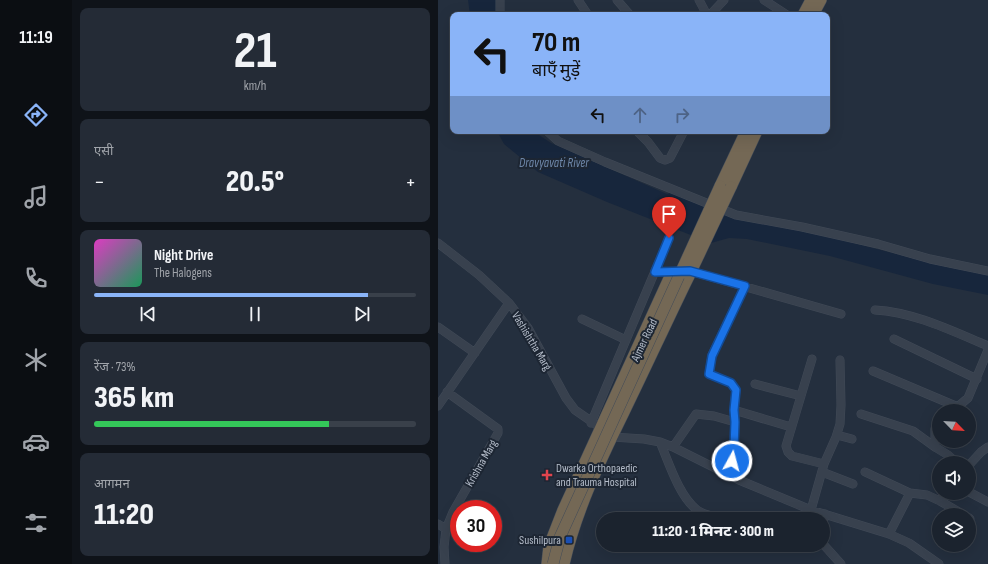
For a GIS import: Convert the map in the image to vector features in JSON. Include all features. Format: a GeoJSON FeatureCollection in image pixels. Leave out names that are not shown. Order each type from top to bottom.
{"type":"FeatureCollection","features":[{"type":"Feature","properties":{"kind":"highway"},"geometry":{"type":"LineString","coordinates":[[797,12],[803,0]]}},
{"type":"Feature","properties":{"kind":"highway"},"geometry":{"type":"LineString","coordinates":[[805,12],[811,0]]}},
{"type":"Feature","properties":{"kind":"highway"},"geometry":{"type":"LineString","coordinates":[[815,12],[821,0]]}},
{"type":"Feature","properties":{"kind":"highway","name":"Ajmer Road"},"geometry":{"type":"LineString","coordinates":[[547,564],[549,546],[596,426],[738,134]]}},
{"type":"Feature","properties":{"kind":"highway"},"geometry":{"type":"LineString","coordinates":[[553,564],[560,537],[630,385],[666,302],[745,134]]}},
{"type":"Feature","properties":{"kind":"highway","name":"Ajmer Road"},"geometry":{"type":"LineString","coordinates":[[564,564],[569,540],[579,511],[612,437],[756,134]]}},
{"type":"Feature","properties":{"kind":"street"},"geometry":{"type":"LineString","coordinates":[[500,0],[500,12]]}},
{"type":"Feature","properties":{"kind":"street"},"geometry":{"type":"LineString","coordinates":[[578,0],[586,12]]}},
{"type":"Feature","properties":{"kind":"street"},"geometry":{"type":"LineString","coordinates":[[617,0],[627,12]]}},
{"type":"Feature","properties":{"kind":"street"},"geometry":{"type":"LineString","coordinates":[[699,0],[707,12]]}},
{"type":"Feature","properties":{"kind":"street"},"geometry":{"type":"LineString","coordinates":[[712,12],[724,0]]}},
{"type":"Feature","properties":{"kind":"street"},"geometry":{"type":"LineString","coordinates":[[764,0],[782,12]]}},
{"type":"Feature","properties":{"kind":"street"},"geometry":{"type":"LineString","coordinates":[[550,134],[558,142],[736,215],[802,227],[878,244],[930,259],[988,271]]}},
{"type":"Feature","properties":{"kind":"street"},"geometry":{"type":"LineString","coordinates":[[640,134],[660,158],[665,160],[670,158],[682,134]]}},
{"type":"Feature","properties":{"kind":"street"},"geometry":{"type":"LineString","coordinates":[[596,426],[626,340],[669,238]]}},
{"type":"Feature","properties":{"kind":"street","name":"Vashishtha Marg"},"geometry":{"type":"LineString","coordinates":[[438,243],[479,275],[509,303],[528,328],[566,398],[575,410],[596,426]]}},
{"type":"Feature","properties":{"kind":"street"},"geometry":{"type":"LineString","coordinates":[[655,272],[690,271],[841,314]]}},
{"type":"Feature","properties":{"kind":"street"},"geometry":{"type":"LineString","coordinates":[[729,474],[734,448],[734,410],[736,390],[731,383],[709,374],[712,356],[745,286]]}},
{"type":"Feature","properties":{"kind":"street"},"geometry":{"type":"LineString","coordinates":[[438,406],[509,303]]}},
{"type":"Feature","properties":{"kind":"street"},"geometry":{"type":"LineString","coordinates":[[875,310],[886,310],[934,324],[988,346]]}},
{"type":"Feature","properties":{"kind":"street"},"geometry":{"type":"LineString","coordinates":[[582,319],[626,340]]}},
{"type":"Feature","properties":{"kind":"street"},"geometry":{"type":"LineString","coordinates":[[438,328],[475,353]]}},
{"type":"Feature","properties":{"kind":"street"},"geometry":{"type":"LineString","coordinates":[[894,339],[977,379]]}},
{"type":"Feature","properties":{"kind":"street"},"geometry":{"type":"LineString","coordinates":[[961,404],[968,398],[977,379],[985,368],[988,350]]}},
{"type":"Feature","properties":{"kind":"street"},"geometry":{"type":"LineString","coordinates":[[812,359],[786,446],[788,452],[792,456],[823,468],[853,484]]}},
{"type":"Feature","properties":{"kind":"street"},"geometry":{"type":"LineString","coordinates":[[811,510],[823,468],[840,424],[840,360]]}},
{"type":"Feature","properties":{"kind":"street"},"geometry":{"type":"LineString","coordinates":[[873,371],[945,404]]}},
{"type":"Feature","properties":{"kind":"street"},"geometry":{"type":"LineString","coordinates":[[755,384],[801,396]]}},
{"type":"Feature","properties":{"kind":"street","name":"Krishna Marg"},"geometry":{"type":"LineString","coordinates":[[445,564],[444,547],[446,529],[453,512],[498,433],[498,428],[447,392]]}},
{"type":"Feature","properties":{"kind":"street"},"geometry":{"type":"LineString","coordinates":[[734,410],[791,427]]}},
{"type":"Feature","properties":{"kind":"street"},"geometry":{"type":"LineString","coordinates":[[673,447],[696,414],[714,416],[735,422]]}},
{"type":"Feature","properties":{"kind":"street"},"geometry":{"type":"LineString","coordinates":[[860,414],[913,431],[932,444]]}},
{"type":"Feature","properties":{"kind":"street"},"geometry":{"type":"LineString","coordinates":[[836,434],[852,439]]}},
{"type":"Feature","properties":{"kind":"street"},"geometry":{"type":"LineString","coordinates":[[612,437],[644,439],[660,442],[729,474],[818,512]]}},
{"type":"Feature","properties":{"kind":"street"},"geometry":{"type":"LineString","coordinates":[[660,442],[676,481],[687,498],[697,510],[702,512]]}},
{"type":"Feature","properties":{"kind":"street"},"geometry":{"type":"LineString","coordinates":[[976,457],[988,447]]}},
{"type":"Feature","properties":{"kind":"street"},"geometry":{"type":"LineString","coordinates":[[938,448],[949,456]]}},
{"type":"Feature","properties":{"kind":"street"},"geometry":{"type":"LineString","coordinates":[[865,472],[910,493],[928,495],[952,508]]}},
{"type":"Feature","properties":{"kind":"street"},"geometry":{"type":"LineString","coordinates":[[889,534],[910,493]]}},
{"type":"Feature","properties":{"kind":"street"},"geometry":{"type":"LineString","coordinates":[[976,496],[988,502]]}},
{"type":"Feature","properties":{"kind":"street"},"geometry":{"type":"LineString","coordinates":[[830,516],[889,534],[909,543],[939,564]]}},
{"type":"Feature","properties":{"kind":"street"},"geometry":{"type":"LineString","coordinates":[[438,524],[446,529]]}},
{"type":"Feature","properties":{"kind":"street"},"geometry":{"type":"LineString","coordinates":[[830,552],[841,564]]}},
{"type":"Feature","properties":{"kind":"water"},"geometry":{"type":"Polygon","coordinates":[[[468,0],[500,0],[500,12],[470,12],[468,0]]]}},
{"type":"Feature","properties":{"kind":"water","name":"Dravyavati River"},"geometry":{"type":"Polygon","coordinates":[[[499,134],[538,134],[551,143],[667,194],[670,193],[724,213],[827,236],[942,266],[988,275],[988,295],[933,284],[830,256],[747,239],[729,238],[711,243],[607,202],[538,172],[504,144],[499,134]]]}},
{"type":"Feature","properties":{"kind":"place","name":"Dwarka Orthopaedic and Trauma Hospital"},"geometry":{"type":"Point","coordinates":[547,475]}},
{"type":"Feature","properties":{"kind":"place","name":"Sushilpura"},"geometry":{"type":"Point","coordinates":[569,540]}},
{"type":"Feature","properties":{"kind":"route"},"geometry":{"type":"LineString","coordinates":[[669,238],[655,272],[690,271],[745,286],[712,356],[709,374],[731,383],[736,390],[734,410],[734,448],[732,461]]}}]}
